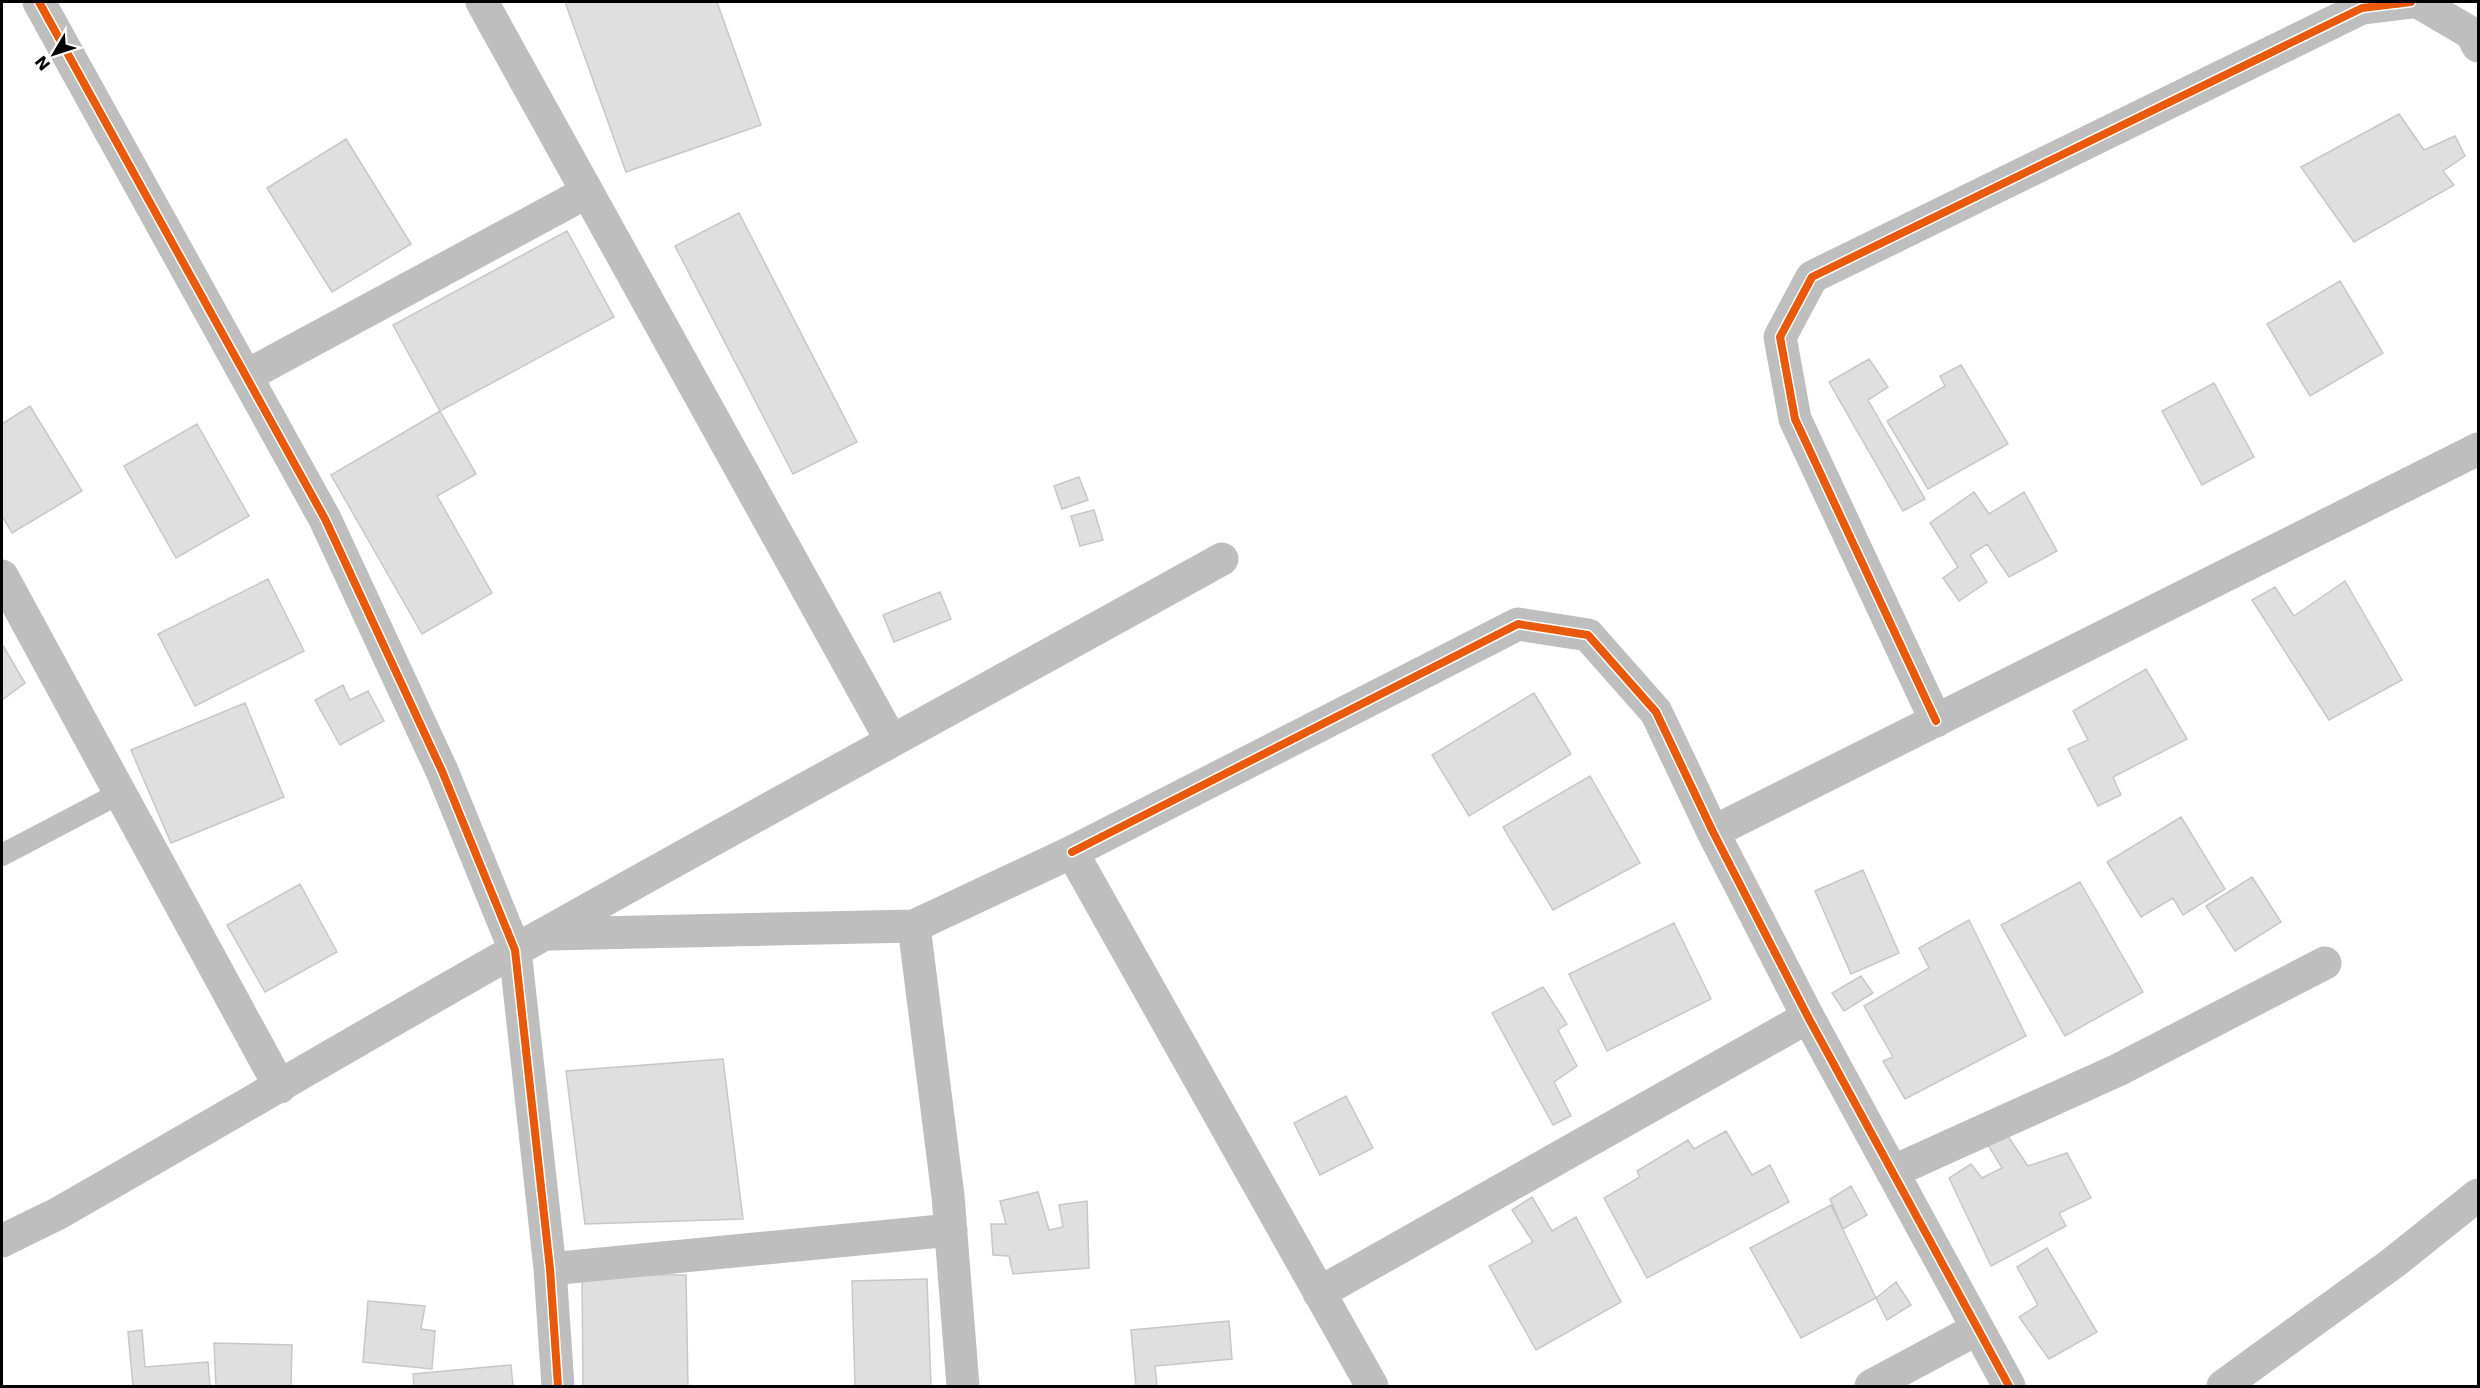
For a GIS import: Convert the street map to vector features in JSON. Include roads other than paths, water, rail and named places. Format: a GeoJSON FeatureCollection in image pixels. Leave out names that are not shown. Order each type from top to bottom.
{"type":"FeatureCollection","features":[{"type":"Feature","properties":{"kind":"street"},"geometry":{"type":"LineString","coordinates":[[39,2],[330,530],[442,771],[515,950],[550,1269],[558,1386]]}},
{"type":"Feature","properties":{"kind":"street"},"geometry":{"type":"LineString","coordinates":[[482,2],[891,740]]}},
{"type":"Feature","properties":{"kind":"street"},"geometry":{"type":"LineString","coordinates":[[1936,721],[1795,419],[1780,337],[1812,277],[2362,8],[2411,2]]}},
{"type":"Feature","properties":{"kind":"street"},"geometry":{"type":"LineString","coordinates":[[2418,2],[2471,33],[2478,46]]}},
{"type":"Feature","properties":{"kind":"street"},"geometry":{"type":"LineString","coordinates":[[246,376],[587,192]]}},
{"type":"Feature","properties":{"kind":"street"},"geometry":{"type":"LineString","coordinates":[[1713,832],[2478,449]]}},
{"type":"Feature","properties":{"kind":"street"},"geometry":{"type":"LineString","coordinates":[[2,1241],[57,1214],[515,950],[1222,559]]}},
{"type":"Feature","properties":{"kind":"street"},"geometry":{"type":"LineString","coordinates":[[2,576],[280,1087]]}},
{"type":"Feature","properties":{"kind":"street"},"geometry":{"type":"LineString","coordinates":[[544,934],[914,926],[1072,852],[1518,624],[1588,635],[1656,712],[1713,832],[1808,1017],[2009,1386]]}},
{"type":"Feature","properties":{"kind":"street"},"geometry":{"type":"LineString","coordinates":[[1072,852],[1372,1386]]}},
{"type":"Feature","properties":{"kind":"street"},"geometry":{"type":"LineString","coordinates":[[914,926],[951,1230],[963,1386]]}},
{"type":"Feature","properties":{"kind":"street"},"geometry":{"type":"LineString","coordinates":[[1892,1172],[2118,1070],[2325,963]]}},
{"type":"Feature","properties":{"kind":"street"},"geometry":{"type":"LineString","coordinates":[[1319,1293],[1808,1017]]}},
{"type":"Feature","properties":{"kind":"street"},"geometry":{"type":"LineString","coordinates":[[2223,1386],[2392,1263],[2478,1195]]}},
{"type":"Feature","properties":{"kind":"street"},"geometry":{"type":"LineString","coordinates":[[550,1269],[951,1230]]}},
{"type":"Feature","properties":{"kind":"street"},"geometry":{"type":"LineString","coordinates":[[1870,1386],[1977,1329]]}},
{"type":"Feature","properties":{"kind":"lane"},"geometry":{"type":"LineString","coordinates":[[2,855],[120,793]]}}]}
